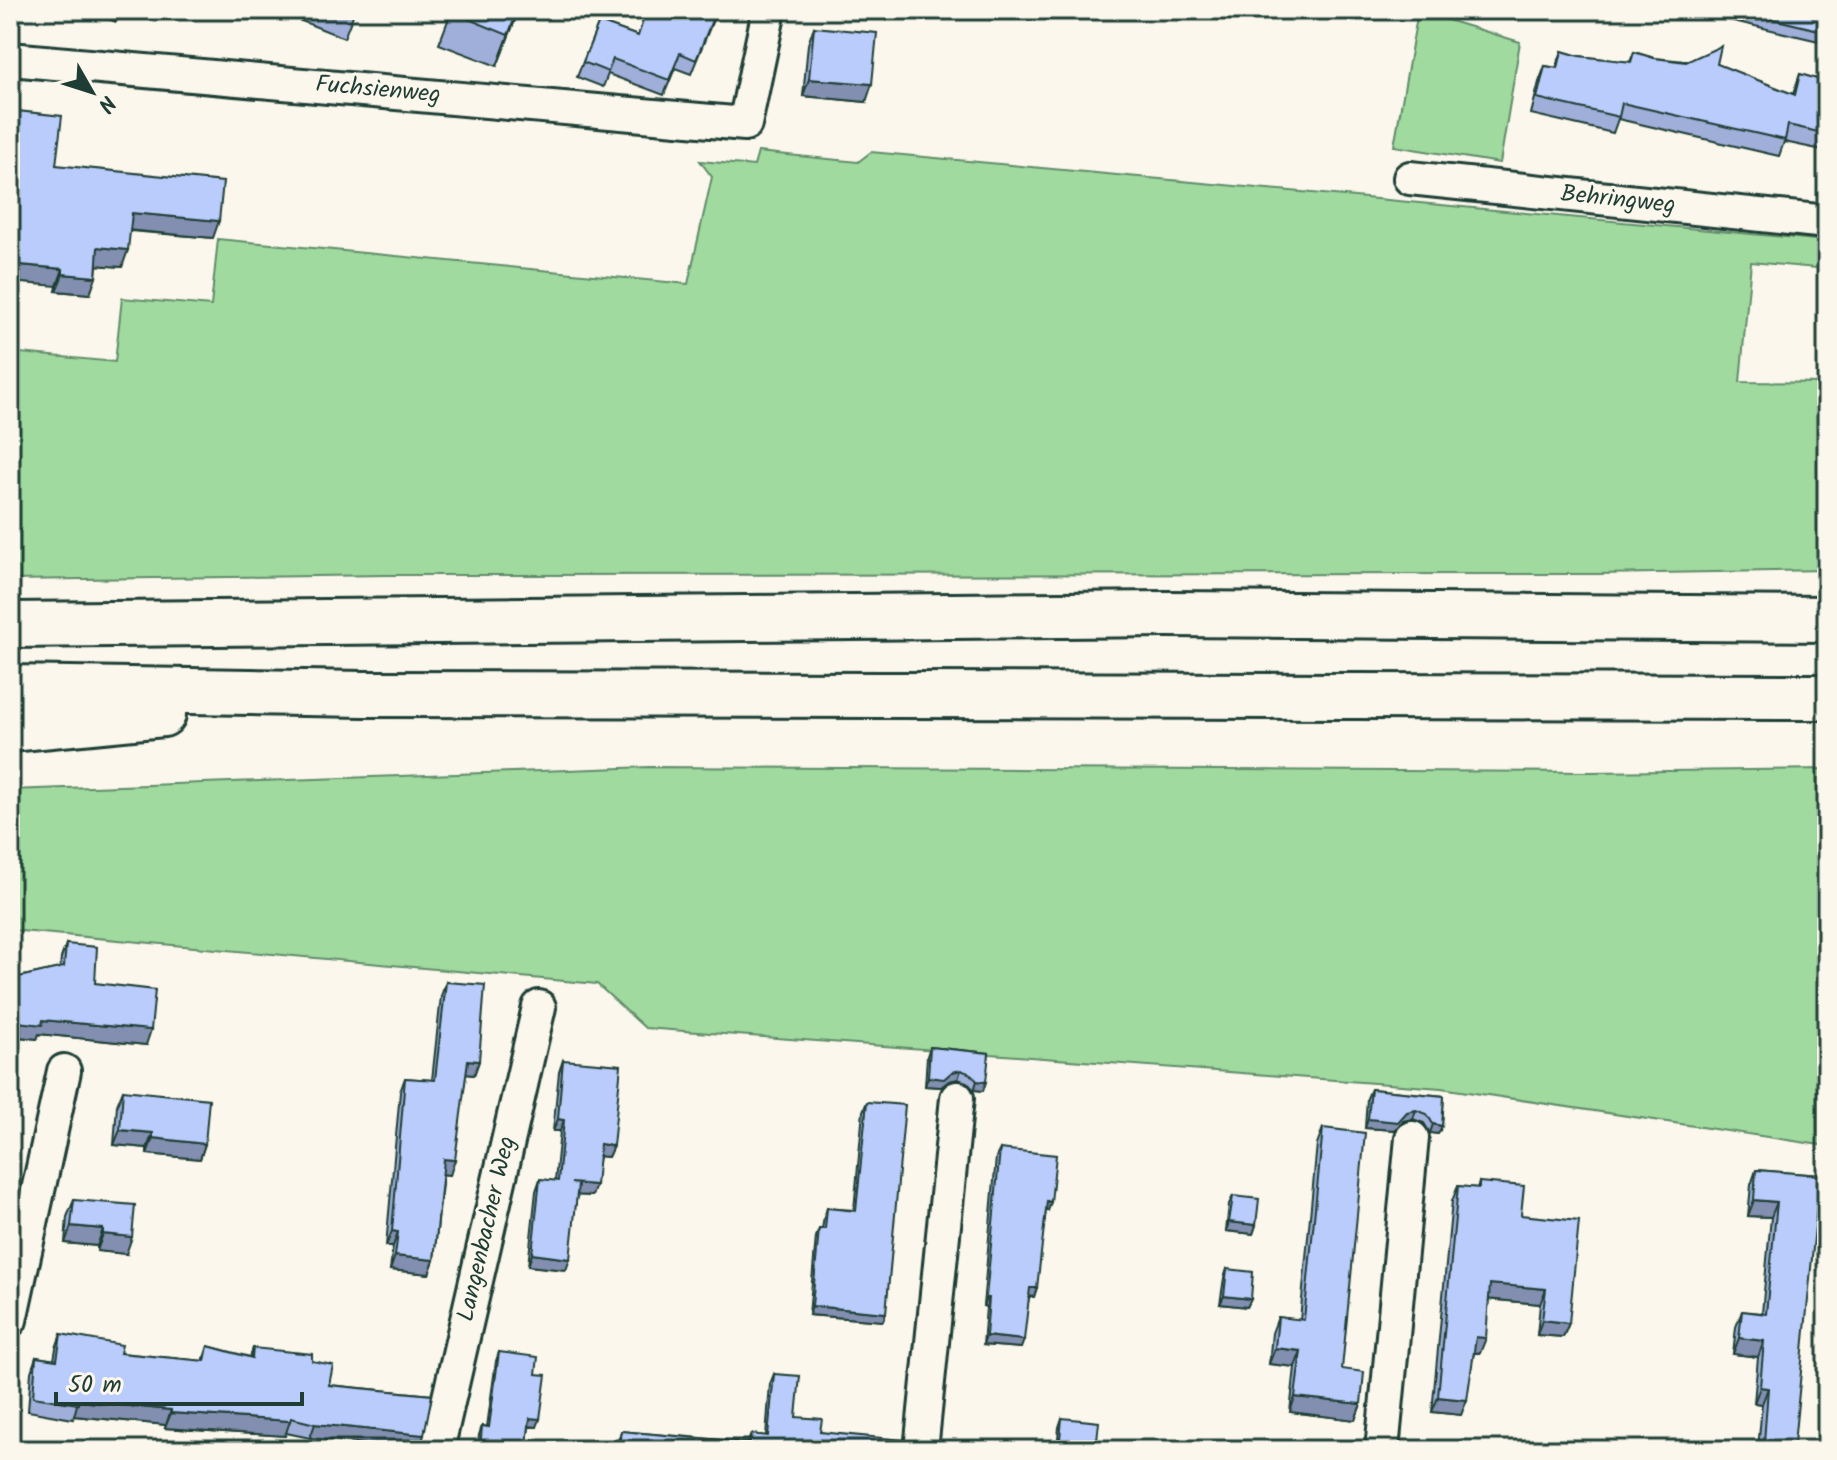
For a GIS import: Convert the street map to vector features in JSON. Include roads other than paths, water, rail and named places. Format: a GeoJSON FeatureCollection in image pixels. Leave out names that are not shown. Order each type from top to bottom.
{"type":"FeatureCollection","features":[{"type":"Feature","properties":{"kind":"highway"},"geometry":{"type":"LineString","coordinates":[[10,625],[1167,614],[1827,619]]}},
{"type":"Feature","properties":{"kind":"highway"},"geometry":{"type":"LineString","coordinates":[[10,688],[364,694],[1827,697]]}},
{"type":"Feature","properties":{"kind":"highway"},"geometry":{"type":"LineString","coordinates":[[10,729],[364,694]]}},
{"type":"Feature","properties":{"kind":"street","name":"Fuchsienweg"},"geometry":{"type":"LineString","coordinates":[[10,59],[745,124],[769,10]]}},
{"type":"Feature","properties":{"kind":"street","name":"Behringweg"},"geometry":{"type":"LineString","coordinates":[[1410,178],[1827,222]]}},
{"type":"Feature","properties":{"kind":"street","name":"Langenbacher Weg"},"geometry":{"type":"LineString","coordinates":[[437,1450],[539,1007]]}},
{"type":"Feature","properties":{"kind":"street"},"geometry":{"type":"LineString","coordinates":[[10,1320],[64,1071]]}},
{"type":"Feature","properties":{"kind":"street"},"geometry":{"type":"LineString","coordinates":[[921,1450],[957,1098]]}},
{"type":"Feature","properties":{"kind":"street"},"geometry":{"type":"LineString","coordinates":[[1382,1450],[1412,1138]]}}]}
